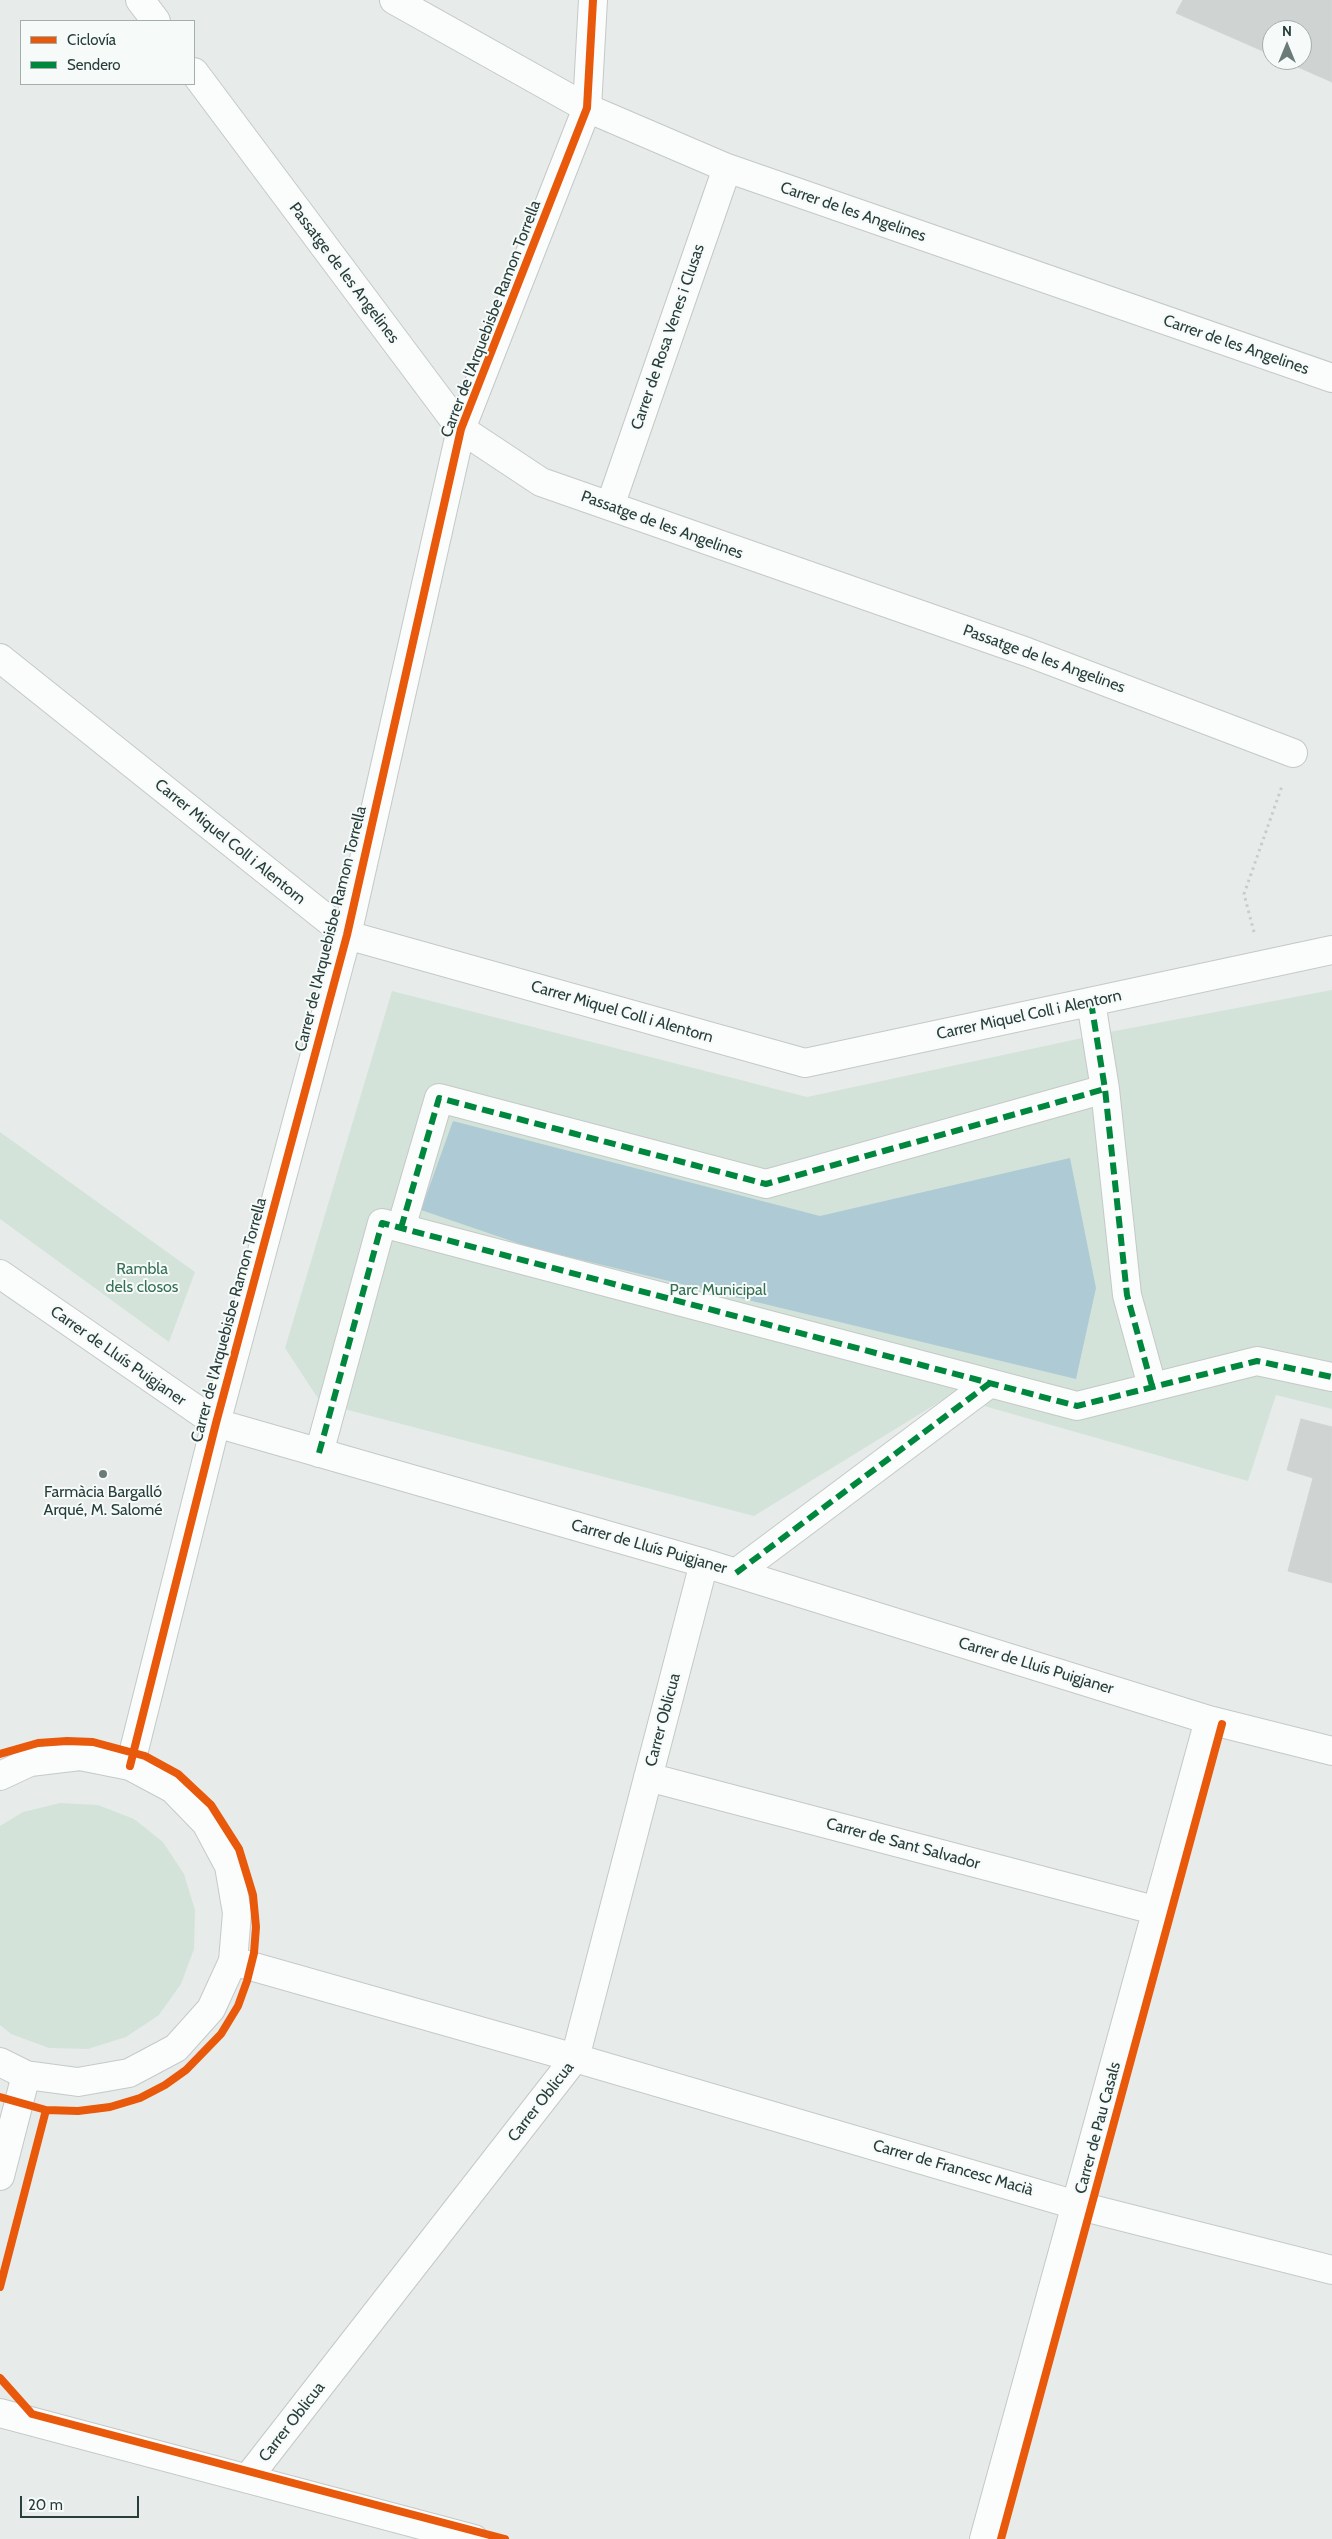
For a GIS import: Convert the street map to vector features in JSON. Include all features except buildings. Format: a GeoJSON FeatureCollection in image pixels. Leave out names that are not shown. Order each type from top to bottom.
{"type":"FeatureCollection","features":[{"type":"Feature","properties":{"kind":"street"},"geometry":{"type":"LineString","coordinates":[[140,0],[155,20]]}},
{"type":"Feature","properties":{"kind":"street","name":"Carrer de les Angelines"},"geometry":{"type":"LineString","coordinates":[[394,0],[587,108],[727,168],[1332,378]]}},
{"type":"Feature","properties":{"kind":"street","name":"Carrer de l'Arquebisbe Ramon Torrella"},"geometry":{"type":"LineString","coordinates":[[130,1766],[216,1423],[346,935],[460,429],[587,108],[593,0]]}},
{"type":"Feature","properties":{"kind":"street","name":"Passatge de les Angelines"},"geometry":{"type":"LineString","coordinates":[[195,73],[460,429],[541,482],[1028,652],[1293,752]]}},
{"type":"Feature","properties":{"kind":"street","name":"Carrer de Rosa Venes i Clusas"},"geometry":{"type":"LineString","coordinates":[[610,506],[727,168]]}},
{"type":"Feature","properties":{"kind":"street","name":"Carrer Miquel Coll i Alentorn"},"geometry":{"type":"LineString","coordinates":[[0,658],[346,935],[805,1063],[1332,950]]}},
{"type":"Feature","properties":{"kind":"street"},"geometry":{"type":"LineString","coordinates":[[1091,1002],[1105,1089],[1127,1295],[1152,1386]]}},
{"type":"Feature","properties":{"kind":"street"},"geometry":{"type":"LineString","coordinates":[[401,1228],[439,1098],[766,1184],[1105,1089]]}},
{"type":"Feature","properties":{"kind":"street"},"geometry":{"type":"LineString","coordinates":[[319,1453],[382,1223],[1077,1406],[1258,1361],[1332,1376]]}},
{"type":"Feature","properties":{"kind":"street","name":"Carrer de Lluís Puigjaner"},"geometry":{"type":"LineString","coordinates":[[0,1274],[216,1423],[736,1572],[1209,1720],[1332,1751]]}},
{"type":"Feature","properties":{"kind":"street"},"geometry":{"type":"LineString","coordinates":[[736,1572],[990,1382]]}},
{"type":"Feature","properties":{"kind":"street","name":"Carrer Oblicua"},"geometry":{"type":"LineString","coordinates":[[247,2479],[576,2058],[704,1563]]}},
{"type":"Feature","properties":{"kind":"street","name":"Carrer de Pau Casals"},"geometry":{"type":"LineString","coordinates":[[984,2539],[1209,1720]]}},
{"type":"Feature","properties":{"kind":"street"},"geometry":{"type":"LineString","coordinates":[[0,1776],[30,1762],[80,1756],[130,1766],[172,1789],[206,1823],[211,1832],[228,1866],[238,1913],[232,1961],[211,2009],[176,2048],[129,2073],[78,2082],[26,2075],[0,2062]]}},
{"type":"Feature","properties":{"kind":"street","name":"Carrer de Sant Salvador"},"geometry":{"type":"LineString","coordinates":[[648,1777],[1158,1911]]}},
{"type":"Feature","properties":{"kind":"street","name":"Carrer de Francesc Macià"},"geometry":{"type":"LineString","coordinates":[[232,1961],[576,2058],[1076,2204],[1332,2270]]}},
{"type":"Feature","properties":{"kind":"street"},"geometry":{"type":"LineString","coordinates":[[0,2176],[26,2075]]}},
{"type":"Feature","properties":{"kind":"street"},"geometry":{"type":"LineString","coordinates":[[0,2413],[474,2539]]}},
{"type":"Feature","properties":{"kind":"path"},"geometry":{"type":"LineString","coordinates":[[1256,938],[1244,894],[1277,803]]}},
{"type":"Feature","properties":{"kind":"green space","name":"Parc Municipal"},"geometry":{"type":"Polygon","coordinates":[[[1332,990],[1332,1409],[1276,1395],[1248,1481],[949,1396],[754,1516],[321,1403],[285,1348],[392,991],[807,1097],[1115,1031],[1332,990]]]}},
{"type":"Feature","properties":{"kind":"green space","name":"Rambla dels closos"},"geometry":{"type":"Polygon","coordinates":[[[0,1132],[195,1272],[169,1342],[0,1219],[0,1132]]]}},
{"type":"Feature","properties":{"kind":"green space"},"geometry":{"type":"Polygon","coordinates":[[[60,1803],[98,1805],[134,1819],[163,1842],[184,1874],[195,1910],[194,1949],[181,1984],[159,2015],[126,2037],[88,2049],[49,2048],[11,2034],[0,2025],[0,1826],[23,1812],[60,1803]]]}},
{"type":"Feature","properties":{"kind":"water"},"geometry":{"type":"Polygon","coordinates":[[[453,1121],[820,1216],[1070,1158],[1096,1288],[1076,1379],[532,1248],[421,1210],[453,1121]]]}},
{"type":"Feature","properties":{"kind":"marked path"},"geometry":{"type":"LineString","coordinates":[[1091,1002],[1105,1089],[1127,1295],[1152,1386]]}},
{"type":"Feature","properties":{"kind":"marked path"},"geometry":{"type":"LineString","coordinates":[[401,1228],[439,1098],[766,1184],[1105,1089]]}},
{"type":"Feature","properties":{"kind":"marked path"},"geometry":{"type":"LineString","coordinates":[[319,1453],[382,1223],[1077,1406],[1257,1361],[1332,1377]]}},
{"type":"Feature","properties":{"kind":"marked path"},"geometry":{"type":"LineString","coordinates":[[736,1573],[990,1383]]}},
{"type":"Feature","properties":{"kind":"cycle path"},"geometry":{"type":"LineString","coordinates":[[130,1766],[216,1423],[347,935],[461,429],[587,108],[593,0]]}},
{"type":"Feature","properties":{"kind":"cycle path"},"geometry":{"type":"LineString","coordinates":[[1001,2539],[1222,1724]]}},
{"type":"Feature","properties":{"kind":"cycle path"},"geometry":{"type":"LineString","coordinates":[[0,1754],[38,1743],[93,1742],[145,1756],[178,1774],[211,1805],[239,1849],[253,1895],[256,1927],[254,1953],[238,2006],[221,2034],[186,2070],[165,2085],[140,2098],[110,2107],[78,2111],[46,2110],[0,2097]]}},
{"type":"Feature","properties":{"kind":"cycle path"},"geometry":{"type":"LineString","coordinates":[[0,2287],[46,2110]]}},
{"type":"Feature","properties":{"kind":"cycle path"},"geometry":{"type":"LineString","coordinates":[[0,2378],[32,2414],[505,2539]]}},
{"type":"Feature","properties":{"kind":"place","name":"Farmàcia Bargalló Arqué, M. Salomé"},"geometry":{"type":"Point","coordinates":[103,1474]}}]}
